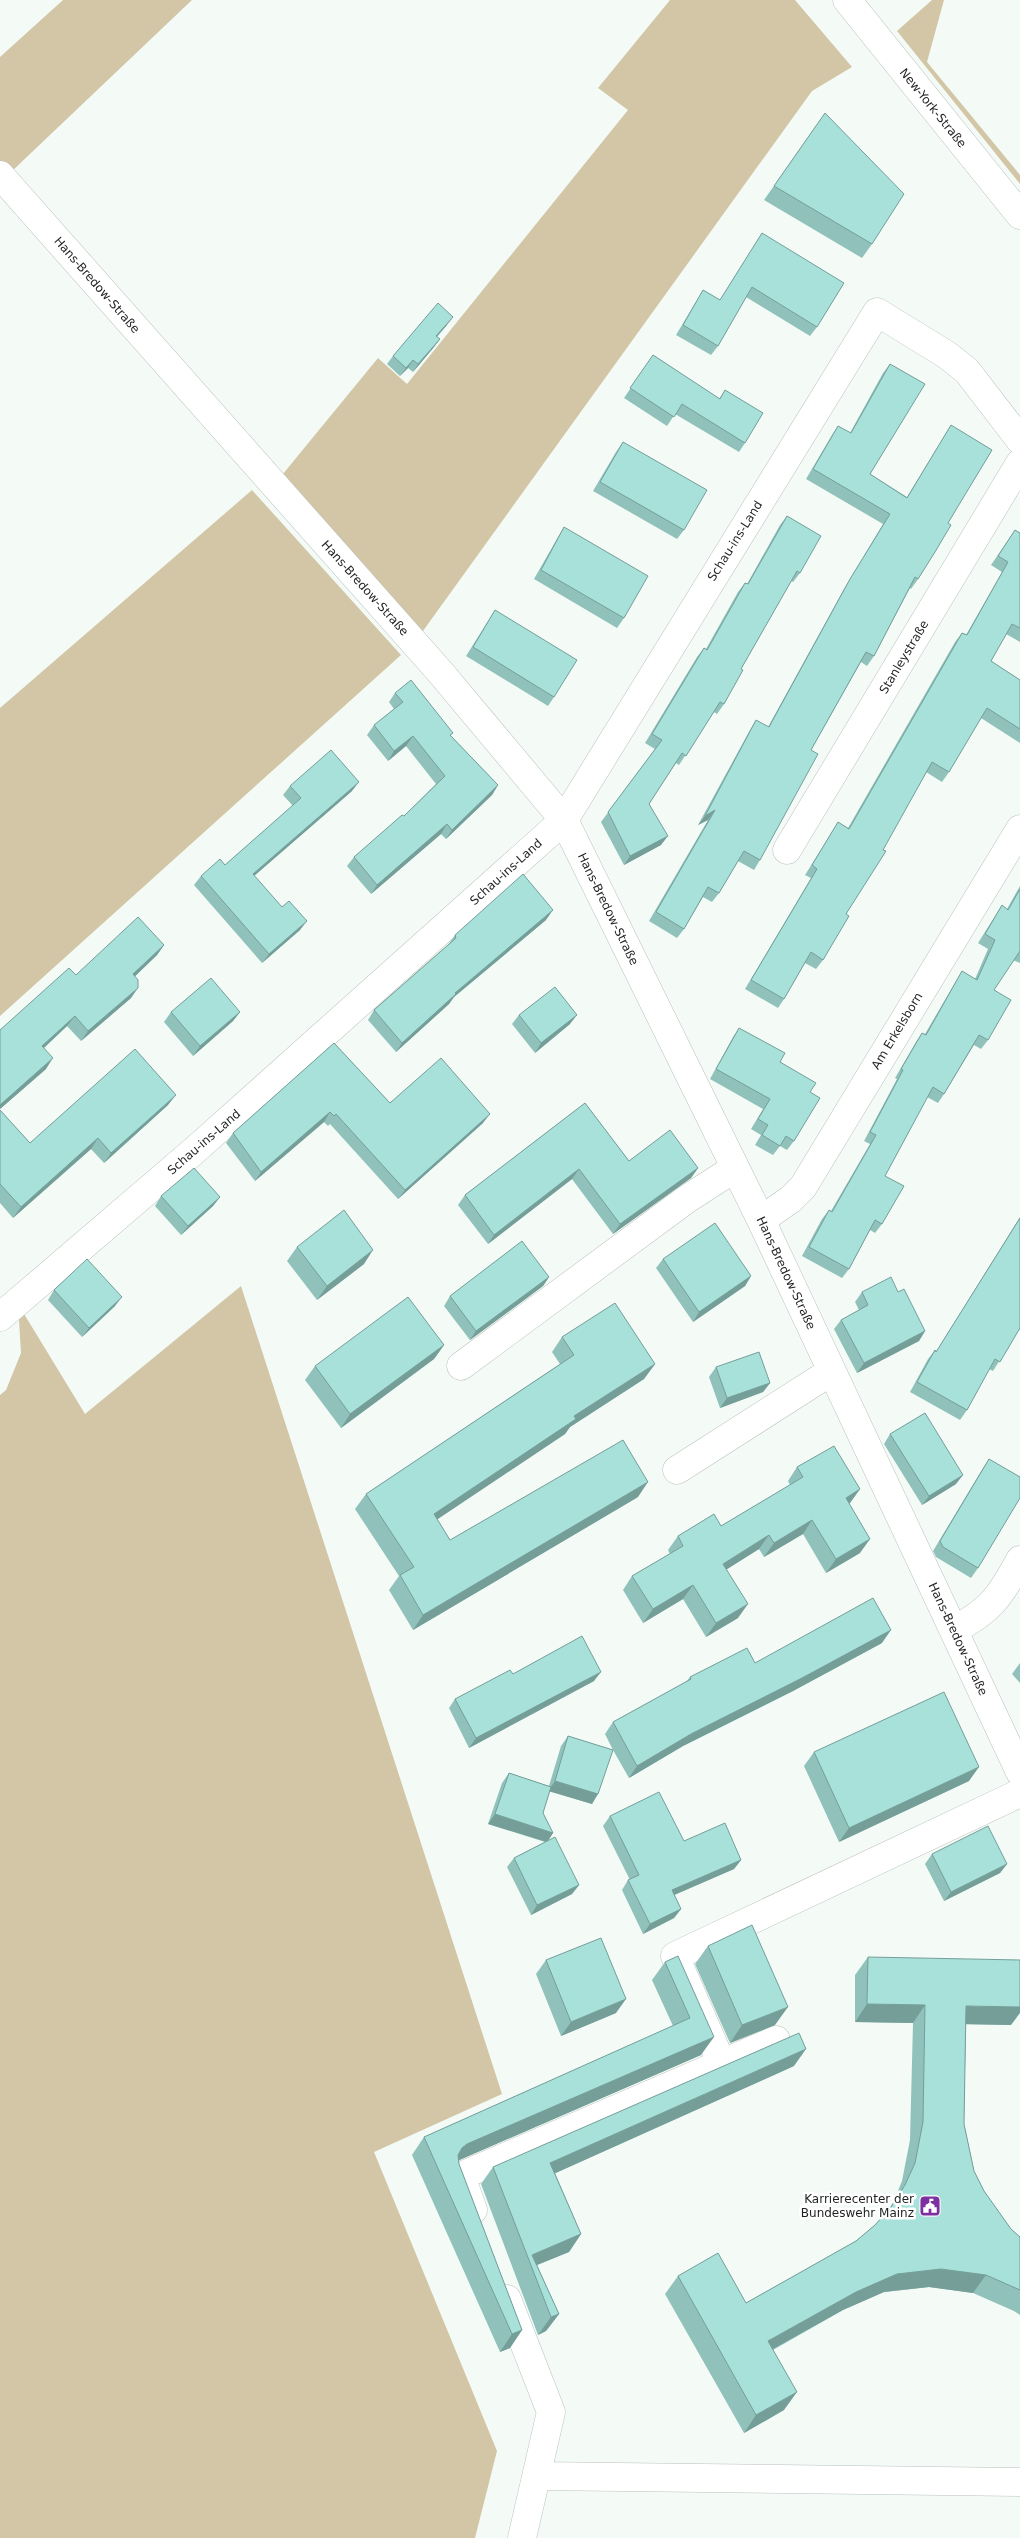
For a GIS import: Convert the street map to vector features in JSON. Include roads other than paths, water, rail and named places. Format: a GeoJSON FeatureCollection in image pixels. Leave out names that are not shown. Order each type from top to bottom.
{"type":"FeatureCollection","features":[{"type":"Feature","properties":{"kind":"street","name":"New-York-Straße"},"geometry":{"type":"LineString","coordinates":[[847,0],[1020,215]]}},
{"type":"Feature","properties":{"kind":"street","name":"Hans-Bredow-Straße"},"geometry":{"type":"LineString","coordinates":[[0,175],[441,672],[564,820],[761,1220],[1020,1772]]}},
{"type":"Feature","properties":{"kind":"street","name":"Schau-ins-Land"},"geometry":{"type":"LineString","coordinates":[[0,1317],[202,1144],[564,820],[876,312],[947,355],[967,371],[1020,440]]}},
{"type":"Feature","properties":{"kind":"street","name":"Stanleystraße"},"geometry":{"type":"LineString","coordinates":[[787,850],[1020,463]]}},
{"type":"Feature","properties":{"kind":"street","name":"Am Erkelsborn"},"geometry":{"type":"LineString","coordinates":[[761,1220],[803,1187],[1020,830]]}},
{"type":"Feature","properties":{"kind":"street"},"geometry":{"type":"LineString","coordinates":[[461,1366],[686,1199],[735,1168]]}},
{"type":"Feature","properties":{"kind":"street"},"geometry":{"type":"LineString","coordinates":[[677,1470],[832,1371]]}},
{"type":"Feature","properties":{"kind":"street"},"geometry":{"type":"LineString","coordinates":[[954,1630],[978,1617],[992,1605],[1003,1591],[1020,1560]]}},
{"type":"Feature","properties":{"kind":"street"},"geometry":{"type":"LineString","coordinates":[[722,2064],[675,1956],[1020,1794]]}},
{"type":"Feature","properties":{"kind":"street"},"geometry":{"type":"LineString","coordinates":[[482,2232],[461,2176],[776,2040]]}},
{"type":"Feature","properties":{"kind":"street"},"geometry":{"type":"LineString","coordinates":[[499,2277],[552,2412],[522,2538]]}},
{"type":"Feature","properties":{"kind":"street"},"geometry":{"type":"LineString","coordinates":[[537,2476],[1020,2482]]}},
{"type":"Feature","properties":{"kind":"place","name":"Karrierecenter der Bundeswehr Mainz"},"geometry":{"type":"Point","coordinates":[930,2206]}}]}
